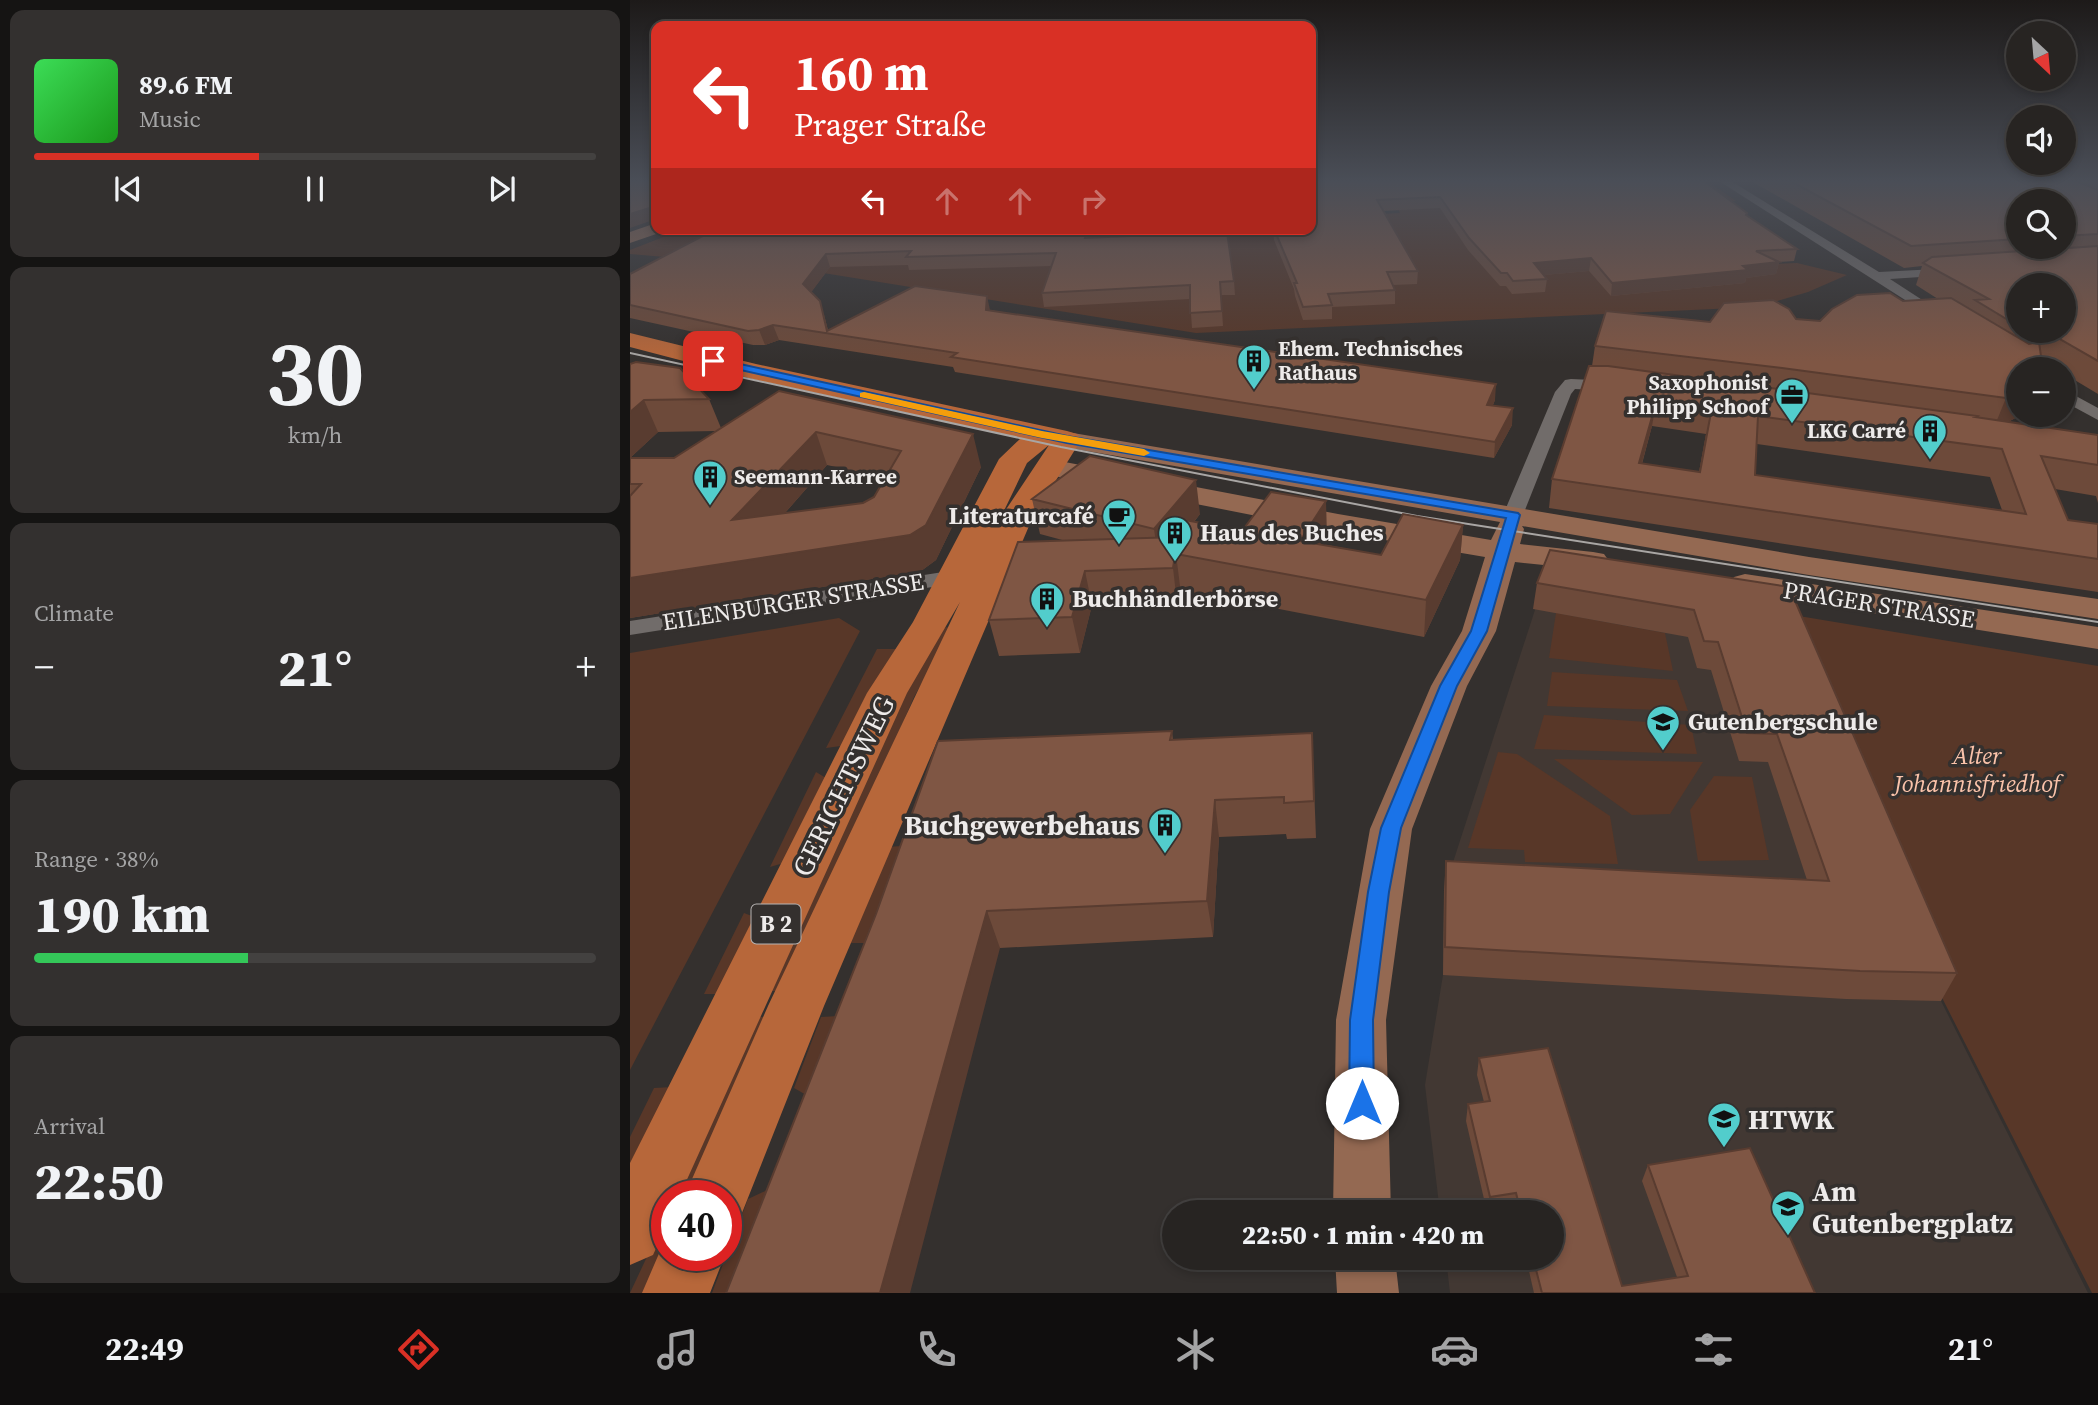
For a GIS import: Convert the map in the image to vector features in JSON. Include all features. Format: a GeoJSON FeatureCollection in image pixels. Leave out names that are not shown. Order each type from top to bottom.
{"type":"FeatureCollection","features":[{"type":"Feature","properties":{"kind":"main road","name":"PRAGER STRASSE"},"geometry":{"type":"LineString","coordinates":[[630,340],[756,372],[1054,437],[1809,566],[2098,609]]}},
{"type":"Feature","properties":{"kind":"main road","name":"B 2"},"geometry":{"type":"LineString","coordinates":[[1001,456],[1054,437],[1049,467]]}},
{"type":"Feature","properties":{"kind":"main road"},"geometry":{"type":"LineString","coordinates":[[1001,456],[1338,523],[1503,551],[1628,566]]}},
{"type":"Feature","properties":{"kind":"main road","name":"GERICHTSWEG"},"geometry":{"type":"LineString","coordinates":[[630,1232],[887,693],[932,622],[956,577],[1001,456]]}},
{"type":"Feature","properties":{"kind":"main road","name":"GERICHTSWEG"},"geometry":{"type":"LineString","coordinates":[[723,1180],[796,1006],[940,682],[1016,519],[1049,467]]}},
{"type":"Feature","properties":{"kind":"main road"},"geometry":{"type":"LineString","coordinates":[[1362,1200],[1361,1020],[1391,828],[1449,686],[1479,631],[1513,515]]}},
{"type":"Feature","properties":{"kind":"main road","name":"PRAGER STRASSE"},"geometry":{"type":"LineString","coordinates":[[1720,580],[2098,638]]}},
{"type":"Feature","properties":{"kind":"main road"},"geometry":{"type":"LineString","coordinates":[[1366,1270],[1368,1293]]}},
{"type":"Feature","properties":{"kind":"main road"},"geometry":{"type":"LineString","coordinates":[[676,1293],[685,1271]]}},
{"type":"Feature","properties":{"kind":"street"},"geometry":{"type":"LineString","coordinates":[[1821,241],[1959,329]]}},
{"type":"Feature","properties":{"kind":"street"},"geometry":{"type":"LineString","coordinates":[[1877,276],[1970,270]]}},
{"type":"Feature","properties":{"kind":"street"},"geometry":{"type":"LineString","coordinates":[[1513,515],[1563,392],[1571,384],[1630,388]]}},
{"type":"Feature","properties":{"kind":"street"},"geometry":{"type":"LineString","coordinates":[[2076,402],[2098,415]]}},
{"type":"Feature","properties":{"kind":"street","name":"EILENBURGER STRASSE"},"geometry":{"type":"LineString","coordinates":[[630,628],[956,577]]}},
{"type":"Feature","properties":{"kind":"shaded area"},"geometry":{"type":"Polygon","coordinates":[[[1546,576],[1677,596],[1941,1001],[2088,1293],[1450,1293],[1447,1270],[1564,1270],[1564,1200],[1438,1200],[1425,1085],[1443,975],[1444,890],[1546,576]]]}},
{"type":"Feature","properties":{"kind":"green space"},"geometry":{"type":"Polygon","coordinates":[[[652,241],[1641,241],[1587,270],[1797,263],[1847,275],[1808,292],[1757,307],[1196,333],[792,268],[630,254],[630,250],[652,241]]]}},
{"type":"Feature","properties":{"kind":"green space"},"geometry":{"type":"Polygon","coordinates":[[[1556,613],[1665,633],[1673,671],[1549,658],[1556,613]]]}},
{"type":"Feature","properties":{"kind":"green space","name":"Alter Johannisfriedhof"},"geometry":{"type":"Polygon","coordinates":[[[1781,613],[2098,666],[2098,1293],[2092,1293],[1934,982],[1781,613]]]}},
{"type":"Feature","properties":{"kind":"green space"},"geometry":{"type":"Polygon","coordinates":[[[839,618],[860,631],[630,1070],[630,653],[839,618]]]}},
{"type":"Feature","properties":{"kind":"green space"},"geometry":{"type":"Polygon","coordinates":[[[948,627],[937,656],[914,697],[787,991],[771,991],[901,698],[943,628],[948,627]]]}},
{"type":"Feature","properties":{"kind":"green space"},"geometry":{"type":"Polygon","coordinates":[[[877,649],[896,649],[841,746],[826,748],[877,649]]]}},
{"type":"Feature","properties":{"kind":"green space"},"geometry":{"type":"Polygon","coordinates":[[[1552,672],[1677,680],[1688,711],[1547,706],[1552,672]]]}},
{"type":"Feature","properties":{"kind":"green space"},"geometry":{"type":"Polygon","coordinates":[[[1544,715],[1691,725],[1697,754],[1534,749],[1544,715]]]}},
{"type":"Feature","properties":{"kind":"green space"},"geometry":{"type":"Polygon","coordinates":[[[1498,752],[1517,754],[1610,816],[1618,864],[1525,862],[1524,850],[1468,848],[1498,752]]]}},
{"type":"Feature","properties":{"kind":"green space"},"geometry":{"type":"Polygon","coordinates":[[[1554,759],[1703,762],[1670,814],[1632,815],[1554,759]]]}},
{"type":"Feature","properties":{"kind":"green space"},"geometry":{"type":"Polygon","coordinates":[[[816,772],[826,778],[787,862],[770,867],[816,772]]]}},
{"type":"Feature","properties":{"kind":"green space"},"geometry":{"type":"Polygon","coordinates":[[[1714,776],[1752,777],[1769,860],[1698,861],[1690,810],[1714,776]]]}},
{"type":"Feature","properties":{"kind":"green space"},"geometry":{"type":"Polygon","coordinates":[[[902,846],[864,943],[849,943],[886,847],[902,846]]]}},
{"type":"Feature","properties":{"kind":"green space"},"geometry":{"type":"Polygon","coordinates":[[[744,913],[757,918],[720,994],[704,994],[744,913]]]}},
{"type":"Feature","properties":{"kind":"green space"},"geometry":{"type":"Polygon","coordinates":[[[839,1016],[808,1096],[794,1088],[821,1017],[839,1016]]]}},
{"type":"Feature","properties":{"kind":"green space"},"geometry":{"type":"Polygon","coordinates":[[[757,1017],[774,1017],[703,1180],[682,1180],[757,1017]]]}},
{"type":"Feature","properties":{"kind":"green space"},"geometry":{"type":"Polygon","coordinates":[[[673,1087],[630,1164],[630,1137],[654,1088],[673,1087]]]}},
{"type":"Feature","properties":{"kind":"green space"},"geometry":{"type":"Polygon","coordinates":[[[774,1187],[742,1268],[742,1215],[748,1199],[774,1187]]]}},
{"type":"Feature","properties":{"kind":"green space"},"geometry":{"type":"Polygon","coordinates":[[[651,1248],[651,1271],[664,1271],[654,1293],[630,1293],[651,1248]]]}},
{"type":"Feature","properties":{"kind":"green space"},"geometry":{"type":"Polygon","coordinates":[[[720,1271],[741,1271],[732,1293],[712,1293],[720,1271]]]}},
{"type":"Feature","properties":{"kind":"building"},"geometry":{"type":"Polygon","coordinates":[[[692,241],[1228,241],[1234,281],[1220,282],[1222,311],[1190,313],[1190,285],[1042,293],[1056,253],[906,257],[911,251],[826,254],[803,284],[820,301],[827,331],[915,286],[987,296],[986,310],[1496,384],[1487,405],[1513,408],[1495,442],[951,357],[957,353],[773,325],[748,331],[630,305],[630,274],[692,241]]]}},
{"type":"Feature","properties":{"kind":"building"},"geometry":{"type":"Polygon","coordinates":[[[1279,241],[1401,241],[1418,271],[1387,272],[1395,290],[1328,294],[1332,305],[1303,307],[1294,283],[1297,283],[1279,241]]]}},
{"type":"Feature","properties":{"kind":"building"},"geometry":{"type":"Polygon","coordinates":[[[1472,241],[1786,241],[1797,249],[1756,251],[1779,262],[1743,266],[1748,270],[1612,283],[1591,258],[1534,263],[1547,279],[1513,281],[1507,273],[1501,273],[1472,241]]]}},
{"type":"Feature","properties":{"kind":"building"},"geometry":{"type":"Polygon","coordinates":[[[1902,241],[1982,241],[1911,246],[1902,241]]]}},
{"type":"Feature","properties":{"kind":"building"},"geometry":{"type":"Polygon","coordinates":[[[2098,246],[2098,361],[2067,343],[2076,343],[2076,273],[2006,273],[2006,319],[1975,300],[1989,299],[1923,263],[1932,257],[2006,252],[2006,259],[2076,259],[2076,247],[2098,246]]]}},
{"type":"Feature","properties":{"kind":"building"},"geometry":{"type":"Polygon","coordinates":[[[1890,293],[1903,301],[1951,298],[2006,330],[2006,343],[2039,343],[2041,357],[2006,357],[2006,398],[1595,346],[1606,311],[1710,322],[1724,303],[1773,300],[1789,309],[1796,319],[1820,321],[1832,309],[1857,295],[1890,293]]]}},
{"type":"Feature","properties":{"kind":"building"},"geometry":{"type":"Polygon","coordinates":[[[636,362],[680,368],[709,399],[644,400],[630,412],[630,364],[636,362]]]}},
{"type":"Feature","properties":{"kind":"building"},"geometry":{"type":"Polygon","coordinates":[[[1589,366],[1608,366],[1977,416],[1975,417],[2006,422],[2006,427],[2043,427],[2098,435],[2098,465],[2041,456],[2068,520],[2098,524],[2098,559],[1552,479],[1589,366]],[[1657,399],[1639,463],[1700,472],[1712,407],[1657,399]],[[1758,416],[1755,475],[2026,514],[2002,449],[1758,416]]]}},
{"type":"Feature","properties":{"kind":"building"},"geometry":{"type":"Polygon","coordinates":[[[779,391],[973,434],[926,525],[910,535],[630,578],[630,496],[641,484],[630,484],[630,458],[674,458],[779,391]],[[816,432],[732,520],[863,503],[874,497],[901,451],[816,432]]]}},
{"type":"Feature","properties":{"kind":"building"},"geometry":{"type":"Polygon","coordinates":[[[1090,456],[1196,480],[1154,529],[1032,499],[1090,456]]]}},
{"type":"Feature","properties":{"kind":"building"},"geometry":{"type":"Polygon","coordinates":[[[1271,492],[1326,501],[1300,541],[1381,555],[1403,514],[1463,525],[1426,600],[1176,554],[1180,519],[1242,531],[1271,492]]]}},
{"type":"Feature","properties":{"kind":"building"},"geometry":{"type":"Polygon","coordinates":[[[1178,537],[1173,568],[1085,571],[1072,617],[989,620],[1018,542],[1178,537]]]}},
{"type":"Feature","properties":{"kind":"building"},"geometry":{"type":"Polygon","coordinates":[[[1550,550],[1789,587],[1957,973],[1860,971],[1445,947],[1446,861],[1829,881],[1777,734],[1747,733],[1718,642],[1704,641],[1694,610],[1537,583],[1550,550]]]}},
{"type":"Feature","properties":{"kind":"building"},"geometry":{"type":"Polygon","coordinates":[[[1172,731],[1170,740],[1312,733],[1314,801],[1284,803],[1284,797],[1215,800],[1207,901],[987,911],[880,1293],[726,1293],[735,1271],[742,1271],[742,1253],[876,914],[938,741],[1172,731]]]}},
{"type":"Feature","properties":{"kind":"building"},"geometry":{"type":"Polygon","coordinates":[[[1548,1048],[1622,1286],[1688,1276],[1648,1165],[1750,1148],[1815,1293],[1542,1293],[1536,1270],[1564,1270],[1564,1200],[1518,1200],[1516,1193],[1490,1197],[1468,1104],[1490,1101],[1479,1058],[1548,1048]]]}},
{"type":"Feature","properties":{"kind":"tram line"},"geometry":{"type":"LineString","coordinates":[[630,353],[1061,447],[1417,516],[2098,622]]}},
{"type":"Feature","properties":{"kind":"slow traffic"},"geometry":{"type":"LineString","coordinates":[[864,395],[1042,435],[1144,453]]}},
{"type":"Feature","properties":{"kind":"place","name":"Ehem. Technisches Rathaus"},"geometry":{"type":"Point","coordinates":[1254,391]}},
{"type":"Feature","properties":{"kind":"place","name":"Saxophonist Philipp Schoof"},"geometry":{"type":"Point","coordinates":[1792,425]}},
{"type":"Feature","properties":{"kind":"place","name":"LKG Carré"},"geometry":{"type":"Point","coordinates":[1930,461]}},
{"type":"Feature","properties":{"kind":"place","name":"Seemann-Karree"},"geometry":{"type":"Point","coordinates":[710,507]}},
{"type":"Feature","properties":{"kind":"place","name":"Literaturcafé"},"geometry":{"type":"Point","coordinates":[1119,546]}},
{"type":"Feature","properties":{"kind":"place","name":"Haus des Buches"},"geometry":{"type":"Point","coordinates":[1175,563]}},
{"type":"Feature","properties":{"kind":"place","name":"Buchhändlerbörse"},"geometry":{"type":"Point","coordinates":[1047,629]}},
{"type":"Feature","properties":{"kind":"place","name":"Gutenbergschule"},"geometry":{"type":"Point","coordinates":[1663,752]}},
{"type":"Feature","properties":{"kind":"place","name":"Buchgewerbehaus"},"geometry":{"type":"Point","coordinates":[1165,855]}},
{"type":"Feature","properties":{"kind":"place","name":"HTWK"},"geometry":{"type":"Point","coordinates":[1724,1149]}},
{"type":"Feature","properties":{"kind":"place","name":"Am Gutenbergplatz"},"geometry":{"type":"Point","coordinates":[1788,1237]}},
{"type":"Feature","properties":{"kind":"route"},"geometry":{"type":"LineString","coordinates":[[713,361],[1067,440],[1513,515],[1479,631],[1449,686],[1391,828],[1361,1020],[1362,1103]]}}]}
